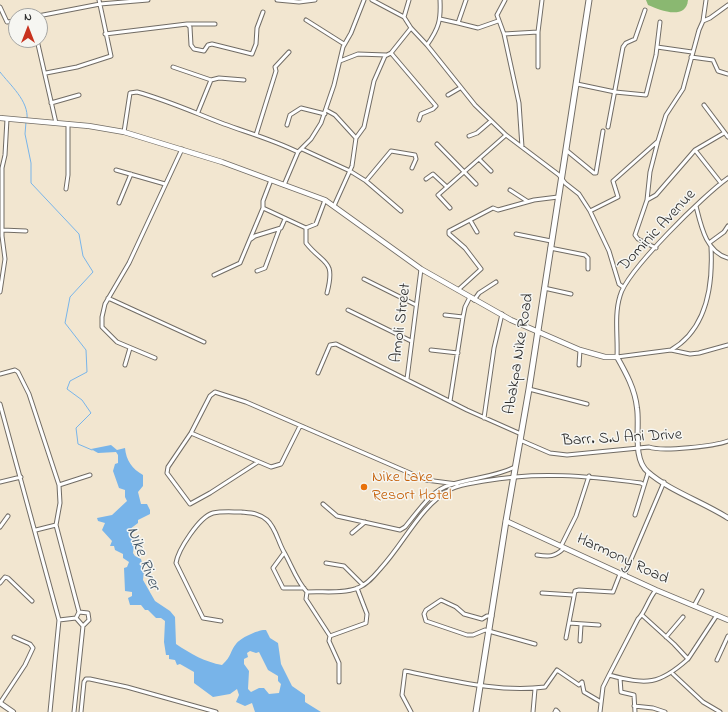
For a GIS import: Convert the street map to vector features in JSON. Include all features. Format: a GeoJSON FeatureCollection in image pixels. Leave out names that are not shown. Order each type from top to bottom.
{"type":"FeatureCollection","features":[{"type":"Feature","properties":{"kind":"main road","name":"Abakpa Nike Road"},"geometry":{"type":"LineString","coordinates":[[476,712],[506,521],[529,389],[589,0]]}},
{"type":"Feature","properties":{"kind":"main road"},"geometry":{"type":"LineString","coordinates":[[0,118],[107,128],[124,132],[182,149],[325,200],[374,237],[421,269],[472,298],[537,332],[580,350],[605,357],[617,357]]}},
{"type":"Feature","properties":{"kind":"main road","name":"Harmony Road"},"geometry":{"type":"LineString","coordinates":[[506,521],[622,575],[728,620]]}},
{"type":"Feature","properties":{"kind":"street"},"geometry":{"type":"LineString","coordinates":[[46,73],[110,57],[112,54],[105,34],[99,0]]}},
{"type":"Feature","properties":{"kind":"street"},"geometry":{"type":"LineString","coordinates":[[48,14],[100,4],[148,0]]}},
{"type":"Feature","properties":{"kind":"street"},"geometry":{"type":"LineString","coordinates":[[277,0],[299,2],[315,0]]}},
{"type":"Feature","properties":{"kind":"street"},"geometry":{"type":"LineString","coordinates":[[284,185],[298,152],[317,132],[325,112],[344,44],[351,33],[364,0]]}},
{"type":"Feature","properties":{"kind":"street"},"geometry":{"type":"LineString","coordinates":[[372,0],[404,17],[411,28],[427,45],[460,88],[491,121],[506,135],[559,175],[561,179],[579,194],[590,211],[609,251],[619,284],[623,287]]}},
{"type":"Feature","properties":{"kind":"street"},"geometry":{"type":"LineString","coordinates":[[404,17],[409,0]]}},
{"type":"Feature","properties":{"kind":"street"},"geometry":{"type":"LineString","coordinates":[[427,45],[434,36],[440,19],[440,0]]}},
{"type":"Feature","properties":{"kind":"street"},"geometry":{"type":"LineString","coordinates":[[458,23],[466,0]]}},
{"type":"Feature","properties":{"kind":"street"},"geometry":{"type":"LineString","coordinates":[[505,0],[498,11],[498,21],[504,34],[519,103],[522,147]]}},
{"type":"Feature","properties":{"kind":"street"},"geometry":{"type":"LineString","coordinates":[[538,67],[538,32],[542,0]]}},
{"type":"Feature","properties":{"kind":"street"},"geometry":{"type":"LineString","coordinates":[[656,248],[635,235],[646,200],[650,172],[658,141],[666,115],[682,89],[698,30],[703,21],[706,0]]}},
{"type":"Feature","properties":{"kind":"street"},"geometry":{"type":"LineString","coordinates":[[703,21],[710,18],[728,5]]}},
{"type":"Feature","properties":{"kind":"street"},"geometry":{"type":"LineString","coordinates":[[0,7],[8,22]]}},
{"type":"Feature","properties":{"kind":"street"},"geometry":{"type":"LineString","coordinates":[[608,127],[623,47],[626,43],[635,39],[645,10]]}},
{"type":"Feature","properties":{"kind":"street"},"geometry":{"type":"LineString","coordinates":[[187,24],[190,27],[191,45],[194,49],[204,51],[208,45],[212,44],[252,54],[256,44],[257,28],[263,12]]}},
{"type":"Feature","properties":{"kind":"street"},"geometry":{"type":"LineString","coordinates":[[440,19],[478,28],[498,21]]}},
{"type":"Feature","properties":{"kind":"street"},"geometry":{"type":"LineString","coordinates":[[306,20],[344,44]]}},
{"type":"Feature","properties":{"kind":"street"},"geometry":{"type":"LineString","coordinates":[[577,84],[615,92],[644,96],[647,94],[657,46],[660,22]]}},
{"type":"Feature","properties":{"kind":"street"},"geometry":{"type":"LineString","coordinates":[[105,34],[187,24],[215,24]]}},
{"type":"Feature","properties":{"kind":"street"},"geometry":{"type":"LineString","coordinates":[[340,61],[358,54],[386,55],[391,53],[411,28]]}},
{"type":"Feature","properties":{"kind":"street"},"geometry":{"type":"LineString","coordinates":[[504,34],[538,32]]}},
{"type":"Feature","properties":{"kind":"street"},"geometry":{"type":"LineString","coordinates":[[657,46],[692,52]]}},
{"type":"Feature","properties":{"kind":"street"},"geometry":{"type":"LineString","coordinates":[[39,48],[56,123]]}},
{"type":"Feature","properties":{"kind":"street"},"geometry":{"type":"LineString","coordinates":[[256,135],[276,71],[275,67],[289,52]]}},
{"type":"Feature","properties":{"kind":"street"},"geometry":{"type":"LineString","coordinates":[[391,53],[436,106],[433,110],[421,114],[419,120]]}},
{"type":"Feature","properties":{"kind":"street"},"geometry":{"type":"LineString","coordinates":[[334,206],[350,170],[356,138],[364,127],[374,81],[386,55]]}},
{"type":"Feature","properties":{"kind":"street"},"geometry":{"type":"LineString","coordinates":[[691,57],[713,60],[718,71],[728,74]]}},
{"type":"Feature","properties":{"kind":"street"},"geometry":{"type":"LineString","coordinates":[[173,67],[210,80],[219,78],[244,80]]}},
{"type":"Feature","properties":{"kind":"street"},"geometry":{"type":"LineString","coordinates":[[198,112],[210,80]]}},
{"type":"Feature","properties":{"kind":"street"},"geometry":{"type":"LineString","coordinates":[[448,95],[460,88]]}},
{"type":"Feature","properties":{"kind":"street"},"geometry":{"type":"LineString","coordinates":[[124,132],[130,93],[141,93],[198,112],[282,144],[298,152]]}},
{"type":"Feature","properties":{"kind":"street"},"geometry":{"type":"LineString","coordinates":[[51,103],[79,95]]}},
{"type":"Feature","properties":{"kind":"street"},"geometry":{"type":"LineString","coordinates":[[704,105],[728,137]]}},
{"type":"Feature","properties":{"kind":"street"},"geometry":{"type":"LineString","coordinates":[[287,125],[290,115],[301,108],[325,112],[335,115],[356,138]]}},
{"type":"Feature","properties":{"kind":"street"},"geometry":{"type":"LineString","coordinates":[[0,292],[5,260],[1,223],[1,168],[5,155],[7,119]]}},
{"type":"Feature","properties":{"kind":"street"},"geometry":{"type":"LineString","coordinates":[[469,136],[477,133],[491,121]]}},
{"type":"Feature","properties":{"kind":"street"},"geometry":{"type":"LineString","coordinates":[[66,189],[68,175],[68,124]]}},
{"type":"Feature","properties":{"kind":"street"},"geometry":{"type":"LineString","coordinates":[[566,150],[594,173],[596,173],[603,130]]}},
{"type":"Feature","properties":{"kind":"street"},"geometry":{"type":"LineString","coordinates":[[646,200],[656,195],[695,150],[724,132]]}},
{"type":"Feature","properties":{"kind":"street"},"geometry":{"type":"LineString","coordinates":[[450,208],[438,195],[480,160],[506,135]]}},
{"type":"Feature","properties":{"kind":"street"},"geometry":{"type":"LineString","coordinates":[[590,211],[618,197],[613,181],[658,141]]}},
{"type":"Feature","properties":{"kind":"street"},"geometry":{"type":"LineString","coordinates":[[437,144],[476,184]]}},
{"type":"Feature","properties":{"kind":"street"},"geometry":{"type":"LineString","coordinates":[[155,358],[117,342],[102,327],[103,310],[108,298],[129,263],[182,149]]}},
{"type":"Feature","properties":{"kind":"street"},"geometry":{"type":"LineString","coordinates":[[302,149],[350,170],[366,181],[401,210]]}},
{"type":"Feature","properties":{"kind":"street"},"geometry":{"type":"LineString","coordinates":[[366,181],[391,150],[415,155],[416,159],[412,168]]}},
{"type":"Feature","properties":{"kind":"street"},"geometry":{"type":"LineString","coordinates":[[695,150],[721,183]]}},
{"type":"Feature","properties":{"kind":"street"},"geometry":{"type":"LineString","coordinates":[[480,160],[491,171]]}},
{"type":"Feature","properties":{"kind":"street"},"geometry":{"type":"LineString","coordinates":[[116,170],[165,184]]}},
{"type":"Feature","properties":{"kind":"street"},"geometry":{"type":"LineString","coordinates":[[119,203],[131,174]]}},
{"type":"Feature","properties":{"kind":"street"},"geometry":{"type":"LineString","coordinates":[[426,179],[433,174],[446,187]]}},
{"type":"Feature","properties":{"kind":"street","name":"Dominic Avenue"},"geometry":{"type":"LineString","coordinates":[[617,357],[617,307],[623,287],[632,274],[696,206],[728,178]]}},
{"type":"Feature","properties":{"kind":"street"},"geometry":{"type":"LineString","coordinates":[[214,275],[240,263],[263,208],[263,201],[271,180]]}},
{"type":"Feature","properties":{"kind":"street"},"geometry":{"type":"LineString","coordinates":[[510,190],[527,201]]}},
{"type":"Feature","properties":{"kind":"street"},"geometry":{"type":"LineString","coordinates":[[458,290],[481,269],[464,248],[448,232],[493,208],[498,210],[527,201],[558,197]]}},
{"type":"Feature","properties":{"kind":"street"},"geometry":{"type":"LineString","coordinates":[[263,208],[306,228],[316,224],[325,200]]}},
{"type":"Feature","properties":{"kind":"street"},"geometry":{"type":"LineString","coordinates":[[696,206],[704,232],[710,245],[716,252],[728,258]]}},
{"type":"Feature","properties":{"kind":"street"},"geometry":{"type":"LineString","coordinates":[[257,271],[265,268],[279,230],[283,226],[286,219]]}},
{"type":"Feature","properties":{"kind":"street"},"geometry":{"type":"LineString","coordinates":[[470,220],[477,232]]}},
{"type":"Feature","properties":{"kind":"street"},"geometry":{"type":"LineString","coordinates":[[671,350],[680,345],[695,328],[711,290],[710,245],[724,232],[728,226]]}},
{"type":"Feature","properties":{"kind":"street"},"geometry":{"type":"LineString","coordinates":[[306,228],[306,243],[319,254],[329,267],[331,280],[327,293]]}},
{"type":"Feature","properties":{"kind":"street"},"geometry":{"type":"LineString","coordinates":[[2,230],[26,231]]}},
{"type":"Feature","properties":{"kind":"street"},"geometry":{"type":"LineString","coordinates":[[250,240],[255,236],[279,230]]}},
{"type":"Feature","properties":{"kind":"street"},"geometry":{"type":"LineString","coordinates":[[516,234],[551,241]]}},
{"type":"Feature","properties":{"kind":"street"},"geometry":{"type":"LineString","coordinates":[[550,248],[586,255],[588,258],[588,269]]}},
{"type":"Feature","properties":{"kind":"street","name":"Amoli Street"},"geometry":{"type":"LineString","coordinates":[[407,379],[421,269]]}},
{"type":"Feature","properties":{"kind":"street"},"geometry":{"type":"LineString","coordinates":[[364,279],[416,305]]}},
{"type":"Feature","properties":{"kind":"street"},"geometry":{"type":"LineString","coordinates":[[450,401],[464,307],[472,298],[496,282]]}},
{"type":"Feature","properties":{"kind":"street"},"geometry":{"type":"LineString","coordinates":[[544,288],[571,294]]}},
{"type":"Feature","properties":{"kind":"street"},"geometry":{"type":"LineString","coordinates":[[108,298],[204,342]]}},
{"type":"Feature","properties":{"kind":"street"},"geometry":{"type":"LineString","coordinates":[[348,310],[411,341]]}},
{"type":"Feature","properties":{"kind":"street"},"geometry":{"type":"LineString","coordinates":[[484,418],[494,348],[502,314]]}},
{"type":"Feature","properties":{"kind":"street"},"geometry":{"type":"LineString","coordinates":[[444,315],[463,317]]}},
{"type":"Feature","properties":{"kind":"street","name":"Barr. S.J Ani Drive"},"geometry":{"type":"LineString","coordinates":[[318,373],[330,345],[333,343],[521,436],[550,453],[567,455],[649,447],[655,450],[691,447],[728,441]]}},
{"type":"Feature","properties":{"kind":"street"},"geometry":{"type":"LineString","coordinates":[[728,345],[694,354],[671,350],[617,357],[635,396],[638,408],[639,448],[642,462],[648,473],[728,518]]}},
{"type":"Feature","properties":{"kind":"street"},"geometry":{"type":"LineString","coordinates":[[125,365],[130,348]]}},
{"type":"Feature","properties":{"kind":"street"},"geometry":{"type":"LineString","coordinates":[[431,350],[458,353]]}},
{"type":"Feature","properties":{"kind":"street"},"geometry":{"type":"LineString","coordinates":[[579,364],[580,350]]}},
{"type":"Feature","properties":{"kind":"street"},"geometry":{"type":"LineString","coordinates":[[0,374],[17,371],[23,379],[59,485],[60,503],[56,525],[79,612],[76,618]]}},
{"type":"Feature","properties":{"kind":"street"},"geometry":{"type":"LineString","coordinates":[[529,389],[587,404]]}},
{"type":"Feature","properties":{"kind":"street"},"geometry":{"type":"LineString","coordinates":[[258,462],[190,504],[167,473],[168,467],[191,433],[210,396],[214,392],[246,402],[426,480],[447,481],[457,484]]}},
{"type":"Feature","properties":{"kind":"street"},"geometry":{"type":"LineString","coordinates":[[0,404],[36,530],[59,620],[50,712]]}},
{"type":"Feature","properties":{"kind":"street"},"geometry":{"type":"LineString","coordinates":[[191,433],[272,467],[281,464],[300,426]]}},
{"type":"Feature","properties":{"kind":"street"},"geometry":{"type":"LineString","coordinates":[[323,504],[337,516],[401,529],[436,493],[449,485],[493,475],[515,468],[521,436]]}},
{"type":"Feature","properties":{"kind":"street"},"geometry":{"type":"LineString","coordinates":[[635,515],[648,473]]}},
{"type":"Feature","properties":{"kind":"street"},"geometry":{"type":"LineString","coordinates":[[59,485],[90,475]]}},
{"type":"Feature","properties":{"kind":"street"},"geometry":{"type":"LineString","coordinates":[[307,592],[341,591],[357,588],[363,585],[390,558],[425,510],[442,495],[464,485],[526,475],[589,476],[641,483],[644,485]]}},
{"type":"Feature","properties":{"kind":"street"},"geometry":{"type":"LineString","coordinates":[[537,555],[555,556],[562,547],[576,516],[589,476]]}},
{"type":"Feature","properties":{"kind":"street"},"geometry":{"type":"LineString","coordinates":[[0,482],[20,477]]}},
{"type":"Feature","properties":{"kind":"street"},"geometry":{"type":"LineString","coordinates":[[566,638],[574,591],[613,592],[664,482]]}},
{"type":"Feature","properties":{"kind":"street"},"geometry":{"type":"LineString","coordinates":[[221,621],[203,618],[176,563],[182,549],[197,526],[213,513],[234,512],[256,514],[268,521],[278,538],[284,553],[307,592],[306,599],[330,636],[329,642],[339,663],[339,682]]}},
{"type":"Feature","properties":{"kind":"street"},"geometry":{"type":"LineString","coordinates":[[0,526],[8,516]]}},
{"type":"Feature","properties":{"kind":"street"},"geometry":{"type":"LineString","coordinates":[[352,533],[365,522]]}},
{"type":"Feature","properties":{"kind":"street"},"geometry":{"type":"LineString","coordinates":[[36,530],[56,525]]}},
{"type":"Feature","properties":{"kind":"street"},"geometry":{"type":"LineString","coordinates":[[284,553],[273,568],[277,580],[283,588],[304,588]]}},
{"type":"Feature","properties":{"kind":"street"},"geometry":{"type":"LineString","coordinates":[[326,563],[344,566],[363,585]]}},
{"type":"Feature","properties":{"kind":"street"},"geometry":{"type":"LineString","coordinates":[[0,583],[5,577],[8,578],[32,601]]}},
{"type":"Feature","properties":{"kind":"street"},"geometry":{"type":"LineString","coordinates":[[330,636],[366,623],[367,614],[357,588]]}},
{"type":"Feature","properties":{"kind":"street"},"geometry":{"type":"LineString","coordinates":[[600,712],[603,687],[638,619],[642,615],[646,602],[656,590]]}},
{"type":"Feature","properties":{"kind":"street"},"geometry":{"type":"LineString","coordinates":[[694,606],[702,591]]}},
{"type":"Feature","properties":{"kind":"street"},"geometry":{"type":"LineString","coordinates":[[542,593],[573,594]]}},
{"type":"Feature","properties":{"kind":"street"},"geometry":{"type":"LineString","coordinates":[[492,616],[487,616],[482,619],[464,614],[456,607],[441,600],[426,610],[424,614],[426,621],[467,635],[473,635],[484,630],[489,633],[534,644]]}},
{"type":"Feature","properties":{"kind":"street"},"geometry":{"type":"LineString","coordinates":[[74,712],[83,626],[89,620],[88,613],[79,612]]}},
{"type":"Feature","properties":{"kind":"street"},"geometry":{"type":"LineString","coordinates":[[642,615],[688,659]]}},
{"type":"Feature","properties":{"kind":"street"},"geometry":{"type":"LineString","coordinates":[[609,676],[654,681],[673,674],[688,659],[717,615]]}},
{"type":"Feature","properties":{"kind":"street"},"geometry":{"type":"LineString","coordinates":[[666,637],[683,617]]}},
{"type":"Feature","properties":{"kind":"street"},"geometry":{"type":"LineString","coordinates":[[59,620],[76,618]]}},
{"type":"Feature","properties":{"kind":"street"},"geometry":{"type":"LineString","coordinates":[[76,618],[83,626]]}},
{"type":"Feature","properties":{"kind":"street"},"geometry":{"type":"LineString","coordinates":[[569,623],[599,625]]}},
{"type":"Feature","properties":{"kind":"street"},"geometry":{"type":"LineString","coordinates":[[580,641],[581,625]]}},
{"type":"Feature","properties":{"kind":"street"},"geometry":{"type":"LineString","coordinates":[[717,660],[728,636]]}},
{"type":"Feature","properties":{"kind":"street"},"geometry":{"type":"LineString","coordinates":[[13,712],[0,703],[25,665],[34,648],[30,644],[14,637]]}},
{"type":"Feature","properties":{"kind":"street"},"geometry":{"type":"LineString","coordinates":[[411,712],[402,695],[405,671],[480,686],[535,689],[545,688],[555,672],[561,671],[579,685],[582,682],[584,692],[601,702]]}},
{"type":"Feature","properties":{"kind":"street"},"geometry":{"type":"LineString","coordinates":[[673,674],[703,702],[720,712]]}},
{"type":"Feature","properties":{"kind":"street"},"geometry":{"type":"LineString","coordinates":[[620,678],[622,692],[634,695],[635,712]]}},
{"type":"Feature","properties":{"kind":"street"},"geometry":{"type":"LineString","coordinates":[[81,712],[84,682],[86,679],[90,679],[127,687],[216,712]]}},
{"type":"Feature","properties":{"kind":"street"},"geometry":{"type":"LineString","coordinates":[[533,712],[535,689]]}},
{"type":"Feature","properties":{"kind":"street"},"geometry":{"type":"LineString","coordinates":[[634,706],[653,708],[665,712]]}},
{"type":"Feature","properties":{"kind":"street"},"geometry":{"type":"LineString","coordinates":[[555,712],[556,710],[558,712]]}},
{"type":"Feature","properties":{"kind":"green space"},"geometry":{"type":"Polygon","coordinates":[[[646,0],[688,0],[686,6],[682,10],[671,12],[648,5],[646,0]]]}},
{"type":"Feature","properties":{"kind":"water"},"geometry":{"type":"Polygon","coordinates":[[[111,445],[117,450],[125,448],[130,464],[143,475],[143,486],[138,492],[141,504],[147,504],[150,514],[138,520],[138,523],[130,529],[134,545],[133,553],[141,559],[144,570],[143,580],[155,601],[170,611],[175,617],[176,644],[198,657],[222,665],[228,659],[238,642],[254,632],[266,630],[270,638],[278,643],[281,664],[292,686],[305,695],[305,702],[321,712],[255,712],[252,703],[245,706],[236,702],[239,695],[237,689],[230,694],[213,697],[194,683],[194,672],[180,664],[177,665],[175,660],[169,659],[169,655],[166,655],[164,642],[165,621],[161,618],[156,618],[141,605],[130,605],[128,598],[132,596],[132,592],[125,591],[124,568],[127,567],[129,562],[123,558],[123,554],[115,550],[114,546],[110,546],[112,541],[102,530],[105,523],[98,521],[97,518],[112,515],[127,501],[125,497],[125,490],[119,488],[113,471],[115,464],[118,463],[118,455],[116,452],[98,453],[91,449],[111,445]],[[250,651],[247,653],[248,657],[244,659],[244,664],[249,671],[248,689],[251,692],[259,688],[264,688],[269,694],[279,693],[281,684],[278,681],[278,676],[268,670],[259,652],[256,653],[250,651]]]}},
{"type":"Feature","properties":{"kind":"waterway","name":"Nike River"},"geometry":{"type":"LineString","coordinates":[[0,72],[22,100],[27,112],[27,119]]}},
{"type":"Feature","properties":{"kind":"waterway","name":"Nike River"},"geometry":{"type":"LineString","coordinates":[[26,122],[25,134],[31,163],[31,183],[79,234],[83,256],[93,272],[70,297],[65,323],[86,350],[87,372],[70,381],[67,389],[82,400],[91,413],[76,428],[78,444],[92,450]]}},
{"type":"Feature","properties":{"kind":"place","name":"Nike Lake Resort Hotel"},"geometry":{"type":"Point","coordinates":[364,487]}}]}
